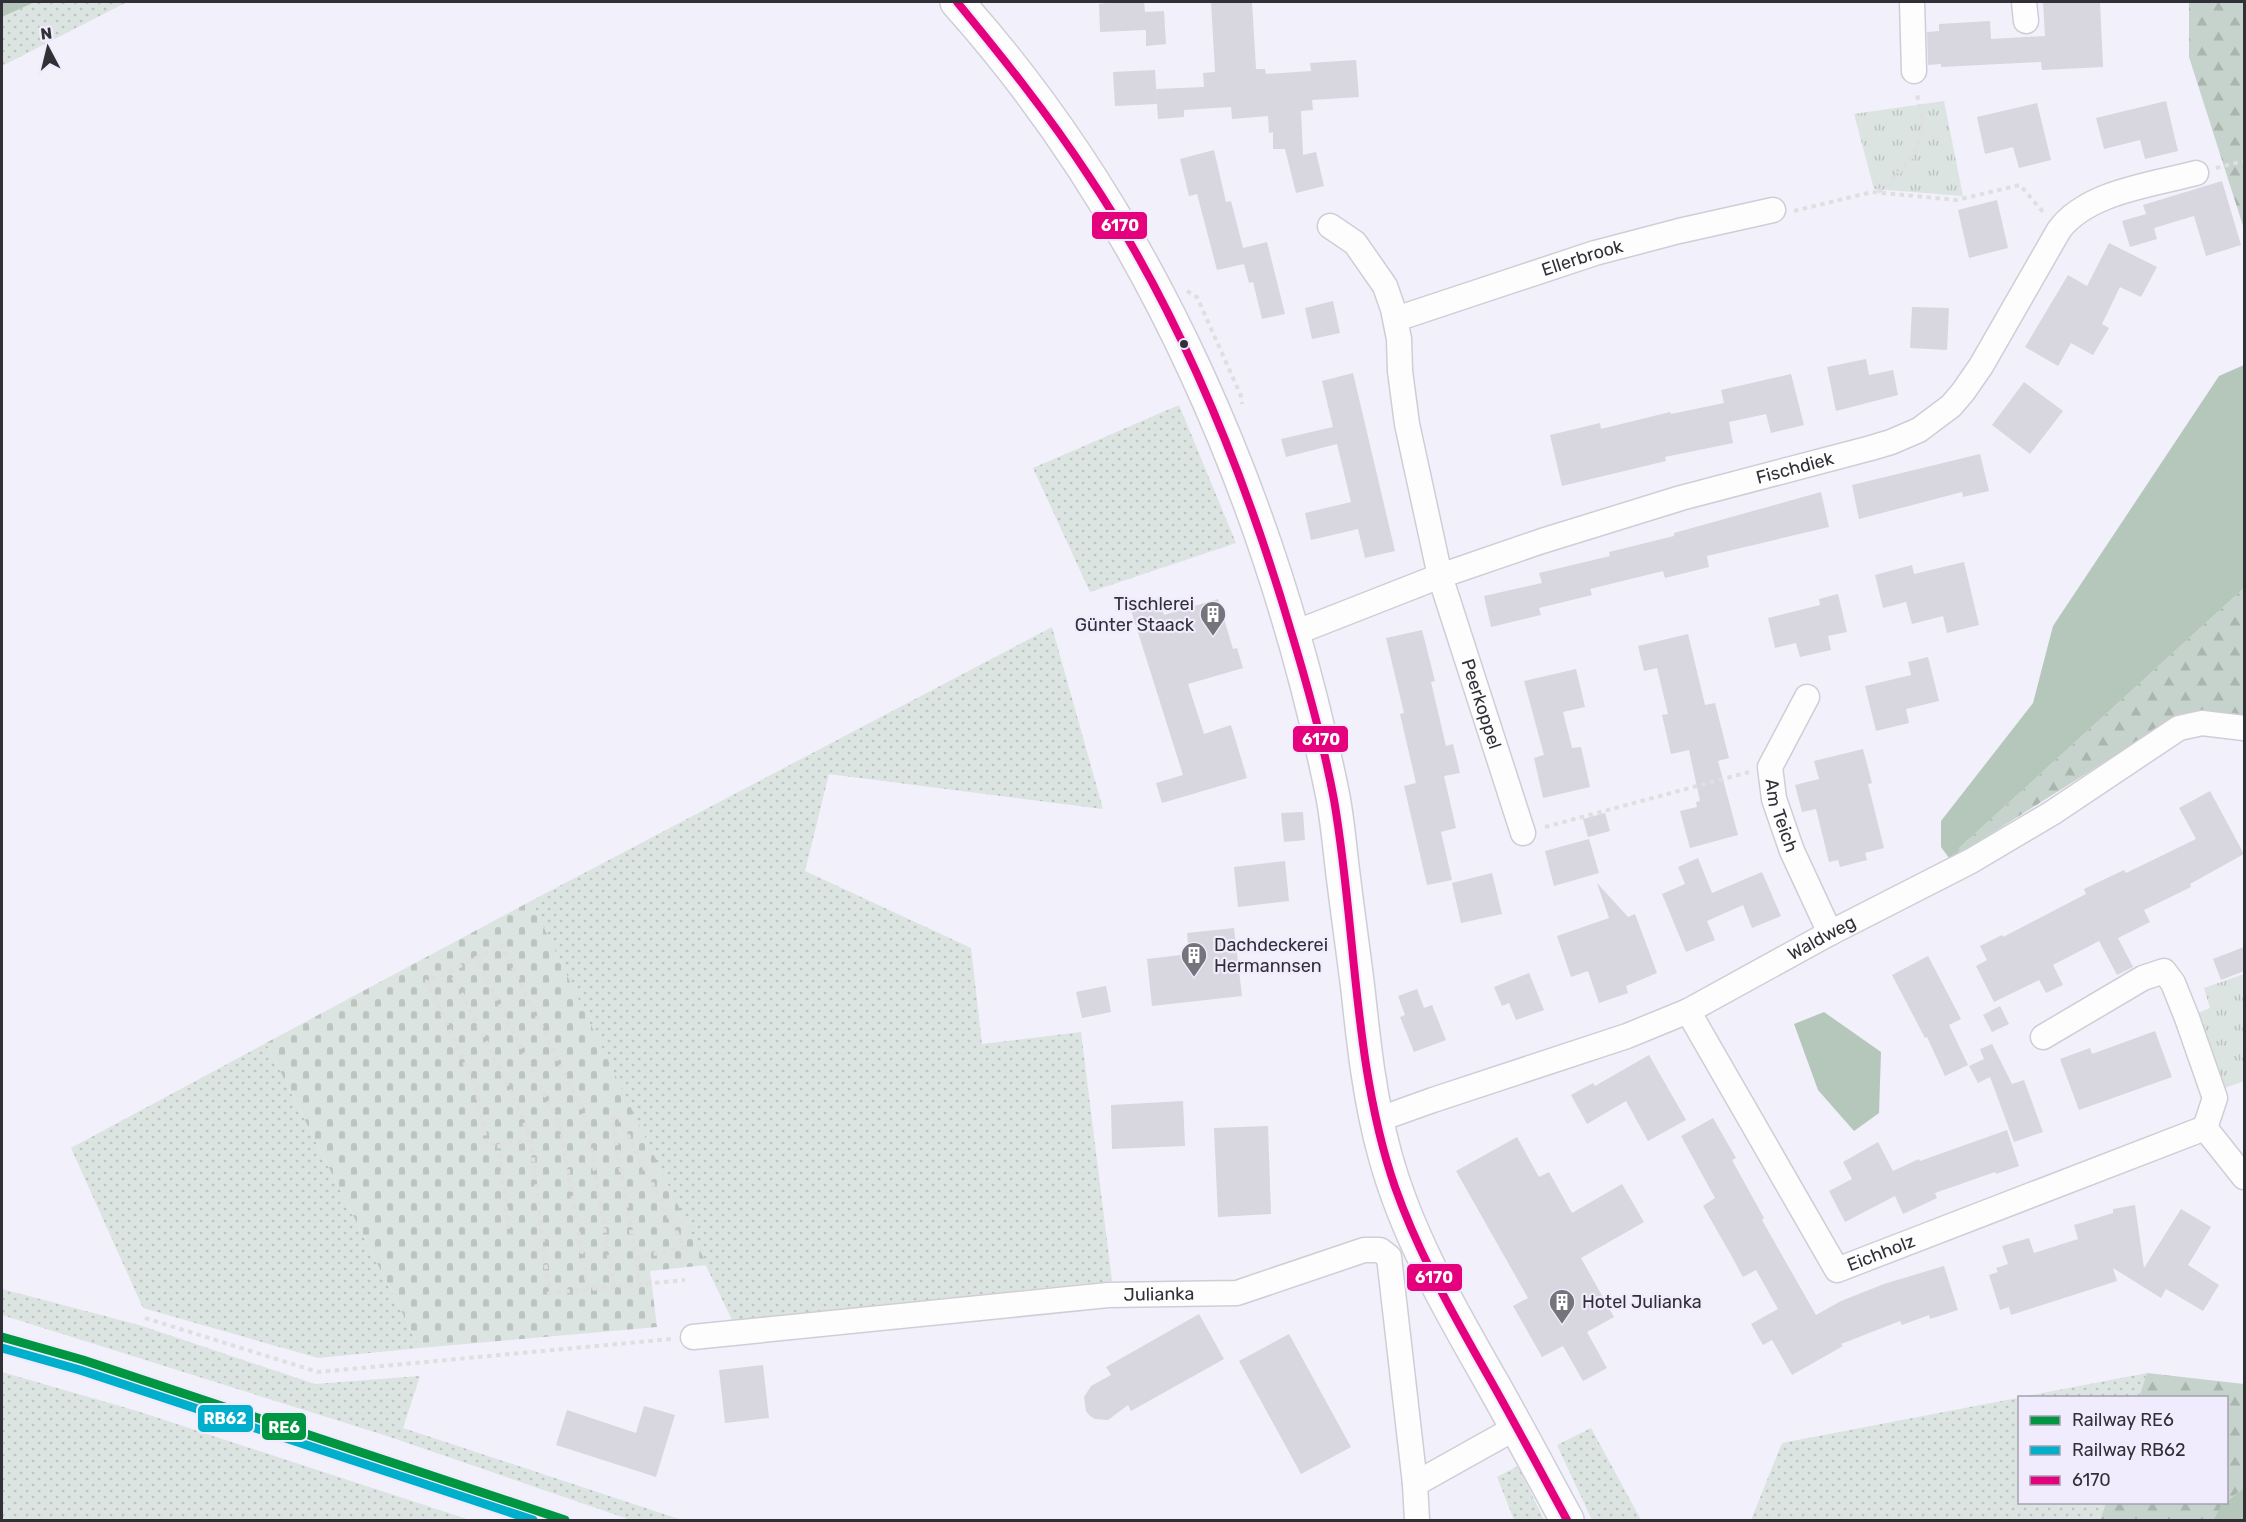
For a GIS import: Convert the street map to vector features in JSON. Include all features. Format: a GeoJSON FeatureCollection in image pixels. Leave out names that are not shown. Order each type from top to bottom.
{"type":"FeatureCollection","features":[{"type":"Feature","properties":{"kind":"street"},"geometry":{"type":"LineString","coordinates":[[957,2],[996,45],[1082,165],[1116,219],[1185,347],[1206,392],[1263,536],[1308,691],[1333,796],[1364,1052],[1386,1157],[1414,1236],[1451,1310],[1567,1521]]}},
{"type":"Feature","properties":{"kind":"street"},"geometry":{"type":"LineString","coordinates":[[1912,2],[1914,71]]}},
{"type":"Feature","properties":{"kind":"street","name":"Fischdiek"},"geometry":{"type":"LineString","coordinates":[[1292,634],[1440,576],[1611,519],[1680,498],[1871,448],[1919,430],[1951,406],[1963,392],[1981,366],[2059,230],[2072,214],[2099,199],[2196,173]]}},
{"type":"Feature","properties":{"kind":"street","name":"Ellerbrook"},"geometry":{"type":"LineString","coordinates":[[1396,319],[1595,253],[1773,210]]}},
{"type":"Feature","properties":{"kind":"street"},"geometry":{"type":"LineString","coordinates":[[1330,226],[1355,243],[1378,275],[1390,298],[1396,319],[1407,424],[1440,576]]}},
{"type":"Feature","properties":{"kind":"street","name":"Peerkoppel"},"geometry":{"type":"LineString","coordinates":[[1440,576],[1523,833]]}},
{"type":"Feature","properties":{"kind":"street","name":"Am Teich"},"geometry":{"type":"LineString","coordinates":[[1807,697],[1770,767],[1774,799],[1792,851],[1830,933]]}},
{"type":"Feature","properties":{"kind":"street","name":"Waldweg"},"geometry":{"type":"LineString","coordinates":[[1377,1120],[1627,1036],[1688,1011],[1830,933],[1971,861],[2052,813],[2180,728],[2202,723],[2244,728]]}},
{"type":"Feature","properties":{"kind":"street"},"geometry":{"type":"LineString","coordinates":[[2043,1037],[2143,978],[2164,971],[2173,983],[2187,1017],[2215,1098],[2205,1128],[2244,1177]]}},
{"type":"Feature","properties":{"kind":"street","name":"Eichholz"},"geometry":{"type":"LineString","coordinates":[[1688,1011],[1837,1270],[2205,1128]]}},
{"type":"Feature","properties":{"kind":"street","name":"Julianka"},"geometry":{"type":"LineString","coordinates":[[693,1337],[1108,1295],[1237,1293],[1364,1250],[1380,1250],[1389,1257],[1415,1484],[1417,1521]]}},
{"type":"Feature","properties":{"kind":"street"},"geometry":{"type":"LineString","coordinates":[[1415,1484],[1517,1427]]}},
{"type":"Feature","properties":{"kind":"path"},"geometry":{"type":"LineString","coordinates":[[1877,193],[1902,169],[1921,135],[1922,115],[1914,71]]}},
{"type":"Feature","properties":{"kind":"path"},"geometry":{"type":"LineString","coordinates":[[1773,210],[1797,211],[1872,192],[1956,200],[2020,185],[2059,230]]}},
{"type":"Feature","properties":{"kind":"path"},"geometry":{"type":"LineString","coordinates":[[1523,833],[1770,767]]}},
{"type":"Feature","properties":{"kind":"path"},"geometry":{"type":"LineString","coordinates":[[531,1141],[487,1145],[476,1088],[427,981],[502,945],[582,1110],[587,1125],[614,1287]]}},
{"type":"Feature","properties":{"kind":"path"},"geometry":{"type":"LineString","coordinates":[[476,958],[549,1101],[561,1130],[588,1289]]}},
{"type":"Feature","properties":{"kind":"path"},"geometry":{"type":"LineString","coordinates":[[450,971],[519,1109],[531,1141],[549,1293],[685,1280]]}},
{"type":"Feature","properties":{"kind":"path"},"geometry":{"type":"LineString","coordinates":[[636,1258],[684,1247],[620,1117],[612,1118],[640,1284]]}},
{"type":"Feature","properties":{"kind":"path"},"geometry":{"type":"LineString","coordinates":[[499,1144],[509,1234]]}},
{"type":"Feature","properties":{"kind":"path"},"geometry":{"type":"LineString","coordinates":[[146,1318],[318,1372],[693,1337]]}},
{"type":"Feature","properties":{"kind":"green space"},"geometry":{"type":"Polygon","coordinates":[[[35,2],[127,2],[2,66],[2,17],[35,2]]]}},
{"type":"Feature","properties":{"kind":"green space"},"geometry":{"type":"Polygon","coordinates":[[[2189,2],[2244,2],[2244,229],[2189,57],[2189,2]]]}},
{"type":"Feature","properties":{"kind":"green space"},"geometry":{"type":"Polygon","coordinates":[[[1944,101],[1963,196],[1874,189],[1854,114],[1944,101]]]}},
{"type":"Feature","properties":{"kind":"green space"},"geometry":{"type":"Polygon","coordinates":[[[1179,405],[1236,543],[1090,592],[1033,468],[1179,405]]]}},
{"type":"Feature","properties":{"kind":"green space"},"geometry":{"type":"Polygon","coordinates":[[[2244,588],[2244,717],[2209,711],[2171,720],[1959,854],[1958,849],[2244,588]]]}},
{"type":"Feature","properties":{"kind":"green space"},"geometry":{"type":"Polygon","coordinates":[[[1052,627],[1103,809],[829,774],[805,871],[971,948],[982,1044],[1081,1032],[1112,1281],[732,1320],[531,901],[1052,627]]]}},
{"type":"Feature","properties":{"kind":"green space"},"geometry":{"type":"Polygon","coordinates":[[[531,901],[707,1265],[650,1271],[657,1327],[420,1348],[266,1043],[531,901]]]}},
{"type":"Feature","properties":{"kind":"green space"},"geometry":{"type":"Polygon","coordinates":[[[2244,974],[2244,1081],[2219,1090],[2193,1015],[2210,1008],[2204,988],[2244,974]]]}},
{"type":"Feature","properties":{"kind":"green space"},"geometry":{"type":"Polygon","coordinates":[[[266,1043],[420,1348],[318,1358],[143,1308],[71,1148],[266,1043]]]}},
{"type":"Feature","properties":{"kind":"green space"},"geometry":{"type":"Polygon","coordinates":[[[2,1289],[139,1325],[315,1384],[420,1376],[403,1428],[682,1520],[631,1520],[387,1436],[2,1315],[2,1289]]]}},
{"type":"Feature","properties":{"kind":"green space"},"geometry":{"type":"Polygon","coordinates":[[[2,1372],[137,1411],[470,1520],[2,1520],[2,1372]]]}},
{"type":"Feature","properties":{"kind":"green space"},"geometry":{"type":"Polygon","coordinates":[[[2147,1373],[2139,1396],[2027,1396],[2147,1373]]]}},
{"type":"Feature","properties":{"kind":"green space"},"geometry":{"type":"Polygon","coordinates":[[[2147,1373],[2244,1384],[2244,1488],[2228,1500],[2228,1396],[2139,1396],[2147,1373]]]}},
{"type":"Feature","properties":{"kind":"green space"},"geometry":{"type":"Polygon","coordinates":[[[2018,1398],[2018,1504],[2106,1504],[2100,1520],[1751,1520],[1782,1443],[2018,1398]]]}},
{"type":"Feature","properties":{"kind":"green space"},"geometry":{"type":"Polygon","coordinates":[[[1591,1428],[1641,1520],[1592,1520],[1557,1445],[1591,1428]]]}},
{"type":"Feature","properties":{"kind":"green space"},"geometry":{"type":"Polygon","coordinates":[[[1518,1466],[1544,1520],[1514,1520],[1497,1477],[1518,1466]]]}},
{"type":"Feature","properties":{"kind":"green space"},"geometry":{"type":"Polygon","coordinates":[[[2106,1504],[2223,1504],[2213,1520],[2100,1520],[2106,1504]]]}},
{"type":"Feature","properties":{"kind":"shaded area"},"geometry":{"type":"Polygon","coordinates":[[[2,2],[35,2],[2,17],[2,2]]]}},
{"type":"Feature","properties":{"kind":"shaded area"},"geometry":{"type":"Polygon","coordinates":[[[2244,365],[2244,588],[1958,849],[1959,854],[1949,858],[1941,847],[1941,821],[2033,703],[2053,626],[2219,376],[2244,365]]]}},
{"type":"Feature","properties":{"kind":"shaded area"},"geometry":{"type":"Polygon","coordinates":[[[1824,1012],[1881,1052],[1879,1113],[1854,1131],[1818,1090],[1794,1024],[1824,1012]]]}},
{"type":"Feature","properties":{"kind":"shaded area"},"geometry":{"type":"Polygon","coordinates":[[[2244,1488],[2244,1520],[2213,1520],[2222,1504],[2228,1504],[2228,1500],[2244,1488]]]}},
{"type":"Feature","properties":{"kind":"building"},"geometry":{"type":"Polygon","coordinates":[[[1144,2],[1145,12],[1164,11],[1166,44],[1146,46],[1146,30],[1100,32],[1099,4],[1144,2]]]}},
{"type":"Feature","properties":{"kind":"building"},"geometry":{"type":"Polygon","coordinates":[[[1211,2],[1252,2],[1256,69],[1265,69],[1266,74],[1311,71],[1310,63],[1356,60],[1359,97],[1312,100],[1313,110],[1301,111],[1303,155],[1316,152],[1324,186],[1296,193],[1285,149],[1273,149],[1273,132],[1269,133],[1268,116],[1232,119],[1231,107],[1184,110],[1184,117],[1158,119],[1156,89],[1204,87],[1203,73],[1215,72],[1211,2]]]}},
{"type":"Feature","properties":{"kind":"building"},"geometry":{"type":"Polygon","coordinates":[[[2043,2],[2100,2],[2103,67],[2042,70],[2041,62],[1941,67],[1941,64],[1928,65],[1927,32],[1939,31],[1939,24],[1990,21],[1991,39],[2045,36],[2043,2]]]}},
{"type":"Feature","properties":{"kind":"building"},"geometry":{"type":"Polygon","coordinates":[[[1155,70],[1157,104],[1115,106],[1113,72],[1155,70]]]}},
{"type":"Feature","properties":{"kind":"building"},"geometry":{"type":"Polygon","coordinates":[[[2166,101],[2178,151],[2145,159],[2140,140],[2104,149],[2096,118],[2166,101]]]}},
{"type":"Feature","properties":{"kind":"building"},"geometry":{"type":"Polygon","coordinates":[[[2037,103],[2051,160],[2019,168],[2013,147],[1985,154],[1977,117],[2037,103]]]}},
{"type":"Feature","properties":{"kind":"building"},"geometry":{"type":"Polygon","coordinates":[[[1214,150],[1226,202],[1231,201],[1243,248],[1267,242],[1285,314],[1262,319],[1253,282],[1249,283],[1244,264],[1217,270],[1197,194],[1189,196],[1180,159],[1214,150]]]}},
{"type":"Feature","properties":{"kind":"building"},"geometry":{"type":"Polygon","coordinates":[[[2222,181],[2241,245],[2206,256],[2194,216],[2154,228],[2157,239],[2130,247],[2122,221],[2146,214],[2143,205],[2222,181]]]}},
{"type":"Feature","properties":{"kind":"building"},"geometry":{"type":"Polygon","coordinates":[[[1997,200],[2008,248],[1969,258],[1958,210],[1997,200]]]}},
{"type":"Feature","properties":{"kind":"building"},"geometry":{"type":"Polygon","coordinates":[[[2109,243],[2157,267],[2141,297],[2120,287],[2102,324],[2109,328],[2093,355],[2071,343],[2058,366],[2025,347],[2068,275],[2087,286],[2109,243]]]}},
{"type":"Feature","properties":{"kind":"building"},"geometry":{"type":"Polygon","coordinates":[[[1333,301],[1340,333],[1312,339],[1305,308],[1333,301]]]}},
{"type":"Feature","properties":{"kind":"building"},"geometry":{"type":"Polygon","coordinates":[[[1912,307],[1949,308],[1947,350],[1910,348],[1912,307]]]}},
{"type":"Feature","properties":{"kind":"building"},"geometry":{"type":"Polygon","coordinates":[[[1866,359],[1869,375],[1893,370],[1898,395],[1836,411],[1827,367],[1866,359]]]}},
{"type":"Feature","properties":{"kind":"building"},"geometry":{"type":"Polygon","coordinates":[[[1353,373],[1395,551],[1365,558],[1358,529],[1311,540],[1305,513],[1351,502],[1337,444],[1286,457],[1281,439],[1333,427],[1322,381],[1353,373]]]}},
{"type":"Feature","properties":{"kind":"building"},"geometry":{"type":"Polygon","coordinates":[[[1791,374],[1804,425],[1771,433],[1766,414],[1729,422],[1733,443],[1665,457],[1666,461],[1562,486],[1550,435],[1600,423],[1601,429],[1670,412],[1671,414],[1724,403],[1721,390],[1791,374]]]}},
{"type":"Feature","properties":{"kind":"building"},"geometry":{"type":"Polygon","coordinates":[[[2024,382],[2063,411],[2030,454],[1992,425],[2024,382]]]}},
{"type":"Feature","properties":{"kind":"building"},"geometry":{"type":"Polygon","coordinates":[[[1980,454],[1989,491],[1963,497],[1962,492],[1859,519],[1852,485],[1980,454]]]}},
{"type":"Feature","properties":{"kind":"building"},"geometry":{"type":"Polygon","coordinates":[[[1821,492],[1829,527],[1707,556],[1709,567],[1665,578],[1663,571],[1590,589],[1592,595],[1539,608],[1541,615],[1491,627],[1484,596],[1542,583],[1539,573],[1610,556],[1609,552],[1674,536],[1674,533],[1821,492]]]}},
{"type":"Feature","properties":{"kind":"building"},"geometry":{"type":"Polygon","coordinates":[[[1964,562],[1979,625],[1947,633],[1943,616],[1912,624],[1906,602],[1883,608],[1875,575],[1912,565],[1914,574],[1964,562]]]}},
{"type":"Feature","properties":{"kind":"building"},"geometry":{"type":"Polygon","coordinates":[[[1838,594],[1847,632],[1828,636],[1831,650],[1800,657],[1796,643],[1775,648],[1768,618],[1820,605],[1819,599],[1838,594]]]}},
{"type":"Feature","properties":{"kind":"building"},"geometry":{"type":"Polygon","coordinates":[[[1159,598],[1164,615],[1218,599],[1233,649],[1237,648],[1243,668],[1188,684],[1204,734],[1231,725],[1247,778],[1162,803],[1156,783],[1183,775],[1130,607],[1159,598]]]}},
{"type":"Feature","properties":{"kind":"building"},"geometry":{"type":"Polygon","coordinates":[[[1422,630],[1435,681],[1431,682],[1446,746],[1453,744],[1460,773],[1444,776],[1456,828],[1441,832],[1452,880],[1427,885],[1404,786],[1416,783],[1400,714],[1404,713],[1386,638],[1422,630]]]}},
{"type":"Feature","properties":{"kind":"building"},"geometry":{"type":"Polygon","coordinates":[[[1688,634],[1705,705],[1715,703],[1729,758],[1718,761],[1738,835],[1690,848],[1680,811],[1697,807],[1696,802],[1700,801],[1689,750],[1671,754],[1662,715],[1668,714],[1657,668],[1644,671],[1638,646],[1688,634]]]}},
{"type":"Feature","properties":{"kind":"building"},"geometry":{"type":"Polygon","coordinates":[[[1928,657],[1939,701],[1906,709],[1909,723],[1876,731],[1865,686],[1911,675],[1908,662],[1928,657]]]}},
{"type":"Feature","properties":{"kind":"building"},"geometry":{"type":"Polygon","coordinates":[[[1576,669],[1585,707],[1563,712],[1572,748],[1581,747],[1590,787],[1543,798],[1534,758],[1544,755],[1524,681],[1576,669]]]}},
{"type":"Feature","properties":{"kind":"building"},"geometry":{"type":"Polygon","coordinates":[[[1863,749],[1872,783],[1868,784],[1884,848],[1865,853],[1867,860],[1840,867],[1838,860],[1829,862],[1816,809],[1802,812],[1795,785],[1819,779],[1814,761],[1863,749]]]}},
{"type":"Feature","properties":{"kind":"building"},"geometry":{"type":"Polygon","coordinates":[[[2210,791],[2244,854],[2190,884],[2191,887],[2144,910],[2150,922],[2118,938],[2133,967],[2117,975],[2099,941],[2053,965],[2063,985],[2046,993],[2039,980],[1994,1002],[1976,966],[1987,960],[1980,946],[2002,935],[2003,937],[2086,894],[2084,889],[2124,870],[2126,873],[2196,839],[2179,808],[2210,791]]]}},
{"type":"Feature","properties":{"kind":"building"},"geometry":{"type":"Polygon","coordinates":[[[1303,812],[1305,840],[1284,842],[1281,813],[1303,812]]]}},
{"type":"Feature","properties":{"kind":"building"},"geometry":{"type":"Polygon","coordinates":[[[1605,813],[1610,831],[1588,837],[1583,819],[1605,813]]]}},
{"type":"Feature","properties":{"kind":"building"},"geometry":{"type":"Polygon","coordinates":[[[1589,839],[1599,873],[1554,886],[1545,851],[1589,839]]]}},
{"type":"Feature","properties":{"kind":"building"},"geometry":{"type":"Polygon","coordinates":[[[1698,858],[1712,893],[1762,872],[1781,916],[1752,928],[1743,905],[1707,921],[1715,940],[1686,952],[1662,894],[1685,884],[1678,867],[1698,858]]]}},
{"type":"Feature","properties":{"kind":"building"},"geometry":{"type":"Polygon","coordinates":[[[1285,861],[1289,901],[1238,907],[1234,867],[1285,861]]]}},
{"type":"Feature","properties":{"kind":"building"},"geometry":{"type":"Polygon","coordinates":[[[1492,873],[1502,914],[1461,923],[1452,883],[1492,873]]]}},
{"type":"Feature","properties":{"kind":"building"},"geometry":{"type":"Polygon","coordinates":[[[1597,883],[1628,917],[1635,914],[1657,973],[1626,986],[1628,993],[1599,1003],[1588,971],[1571,977],[1557,936],[1609,918],[1597,883]]]}},
{"type":"Feature","properties":{"kind":"building","name":"Dachdeckerei Hermannsen"},"geometry":{"type":"Polygon","coordinates":[[[1234,928],[1242,996],[1152,1006],[1147,959],[1189,954],[1187,933],[1234,928]]]}},
{"type":"Feature","properties":{"kind":"building"},"geometry":{"type":"Polygon","coordinates":[[[2244,947],[2244,971],[2221,980],[2213,959],[2244,947]]]}},
{"type":"Feature","properties":{"kind":"building"},"geometry":{"type":"Polygon","coordinates":[[[1928,956],[1961,1019],[1949,1025],[1968,1065],[1945,1076],[1927,1037],[1925,1038],[1892,975],[1928,956]]]}},
{"type":"Feature","properties":{"kind":"building"},"geometry":{"type":"Polygon","coordinates":[[[1529,973],[1544,1010],[1516,1020],[1509,1003],[1502,1006],[1494,987],[1529,973]]]}},
{"type":"Feature","properties":{"kind":"building"},"geometry":{"type":"Polygon","coordinates":[[[1106,986],[1111,1012],[1082,1018],[1076,992],[1106,986]]]}},
{"type":"Feature","properties":{"kind":"building"},"geometry":{"type":"Polygon","coordinates":[[[1417,989],[1424,1008],[1432,1005],[1446,1040],[1414,1052],[1400,1017],[1405,1015],[1398,996],[1417,989]]]}},
{"type":"Feature","properties":{"kind":"building"},"geometry":{"type":"Polygon","coordinates":[[[2000,1006],[2009,1024],[1992,1032],[1983,1015],[2000,1006]]]}},
{"type":"Feature","properties":{"kind":"building"},"geometry":{"type":"Polygon","coordinates":[[[2155,1031],[2172,1077],[2079,1110],[2060,1059],[2090,1048],[2092,1054],[2155,1031]]]}},
{"type":"Feature","properties":{"kind":"building"},"geometry":{"type":"Polygon","coordinates":[[[1992,1044],[2012,1084],[2024,1080],[2043,1132],[2014,1142],[1990,1077],[1978,1083],[1969,1066],[1984,1059],[1980,1049],[1992,1044]]]}},
{"type":"Feature","properties":{"kind":"building"},"geometry":{"type":"Polygon","coordinates":[[[1649,1055],[1686,1120],[1648,1141],[1626,1101],[1587,1124],[1571,1095],[1593,1083],[1595,1086],[1649,1055]]]}},
{"type":"Feature","properties":{"kind":"building"},"geometry":{"type":"Polygon","coordinates":[[[1183,1101],[1185,1146],[1112,1149],[1111,1105],[1183,1101]]]}},
{"type":"Feature","properties":{"kind":"building"},"geometry":{"type":"Polygon","coordinates":[[[1713,1118],[1736,1158],[1732,1160],[1764,1218],[1762,1220],[1816,1315],[1841,1301],[1884,1284],[1944,1266],[1958,1310],[1930,1319],[1929,1315],[1902,1325],[1900,1321],[1841,1344],[1843,1346],[1792,1375],[1772,1340],[1763,1345],[1751,1324],[1778,1309],[1756,1270],[1743,1277],[1703,1206],[1715,1198],[1681,1136],[1713,1118]]]}},
{"type":"Feature","properties":{"kind":"building"},"geometry":{"type":"Polygon","coordinates":[[[1268,1126],[1271,1214],[1218,1217],[1214,1128],[1268,1126]]]}},
{"type":"Feature","properties":{"kind":"building"},"geometry":{"type":"Polygon","coordinates":[[[2007,1130],[2019,1166],[1935,1193],[1937,1198],[1903,1214],[1895,1196],[1845,1222],[1829,1191],[1852,1179],[1843,1162],[1878,1142],[1893,1171],[1919,1159],[1920,1161],[2007,1130]]]}},
{"type":"Feature","properties":{"kind":"building"},"geometry":{"type":"Polygon","coordinates":[[[1517,1137],[1539,1177],[1549,1172],[1572,1213],[1622,1184],[1644,1222],[1581,1258],[1614,1317],[1587,1332],[1607,1368],[1583,1381],[1563,1346],[1542,1357],[1513,1306],[1528,1298],[1456,1171],[1517,1137]]]}},
{"type":"Feature","properties":{"kind":"building"},"geometry":{"type":"Polygon","coordinates":[[[2135,1205],[2144,1268],[2181,1209],[2211,1227],[2188,1265],[2219,1285],[2203,1311],[2166,1289],[2161,1298],[2113,1268],[2117,1281],[2011,1315],[2009,1307],[2000,1310],[1989,1275],[1998,1272],[1996,1268],[2008,1264],[2002,1246],[2029,1238],[2034,1253],[2078,1239],[2074,1225],[2113,1213],[2113,1209],[2135,1205]]]}},
{"type":"Feature","properties":{"kind":"building"},"geometry":{"type":"Polygon","coordinates":[[[1199,1314],[1224,1359],[1131,1411],[1128,1405],[1108,1420],[1095,1419],[1090,1416],[1086,1411],[1084,1397],[1091,1386],[1111,1375],[1106,1367],[1199,1314]]]}},
{"type":"Feature","properties":{"kind":"building"},"geometry":{"type":"Polygon","coordinates":[[[1289,1334],[1351,1447],[1301,1474],[1239,1361],[1289,1334]]]}},
{"type":"Feature","properties":{"kind":"building"},"geometry":{"type":"Polygon","coordinates":[[[763,1365],[769,1418],[725,1423],[719,1370],[763,1365]]]}},
{"type":"Feature","properties":{"kind":"building"},"geometry":{"type":"Polygon","coordinates":[[[644,1406],[675,1415],[656,1477],[556,1445],[567,1410],[636,1433],[644,1406]]]}},
{"type":"Feature","properties":{"kind":"rail line","name":"RE6"},"geometry":{"type":"LineString","coordinates":[[2,1337],[83,1360],[565,1520]]}},
{"type":"Feature","properties":{"kind":"rail line","name":"RB62"},"geometry":{"type":"LineString","coordinates":[[2,1348],[80,1370],[533,1520]]}},
{"type":"Feature","properties":{"kind":"transit line","name":"6170"},"geometry":{"type":"LineString","coordinates":[[957,2],[1057,130],[1122,228],[1182,341],[1232,458],[1275,578],[1326,759],[1341,848],[1363,1045],[1381,1141],[1395,1187],[1438,1286],[1567,1520]]}},
{"type":"Feature","properties":{"kind":"place","name":"Tischlerei Günter Staack"},"geometry":{"type":"Point","coordinates":[1213,637]}},
{"type":"Feature","properties":{"kind":"place","name":"Dachdeckerei Hermannsen"},"geometry":{"type":"Point","coordinates":[1194,978]}},
{"type":"Feature","properties":{"kind":"place","name":"Hotel Julianka"},"geometry":{"type":"Point","coordinates":[1562,1325]}}]}
